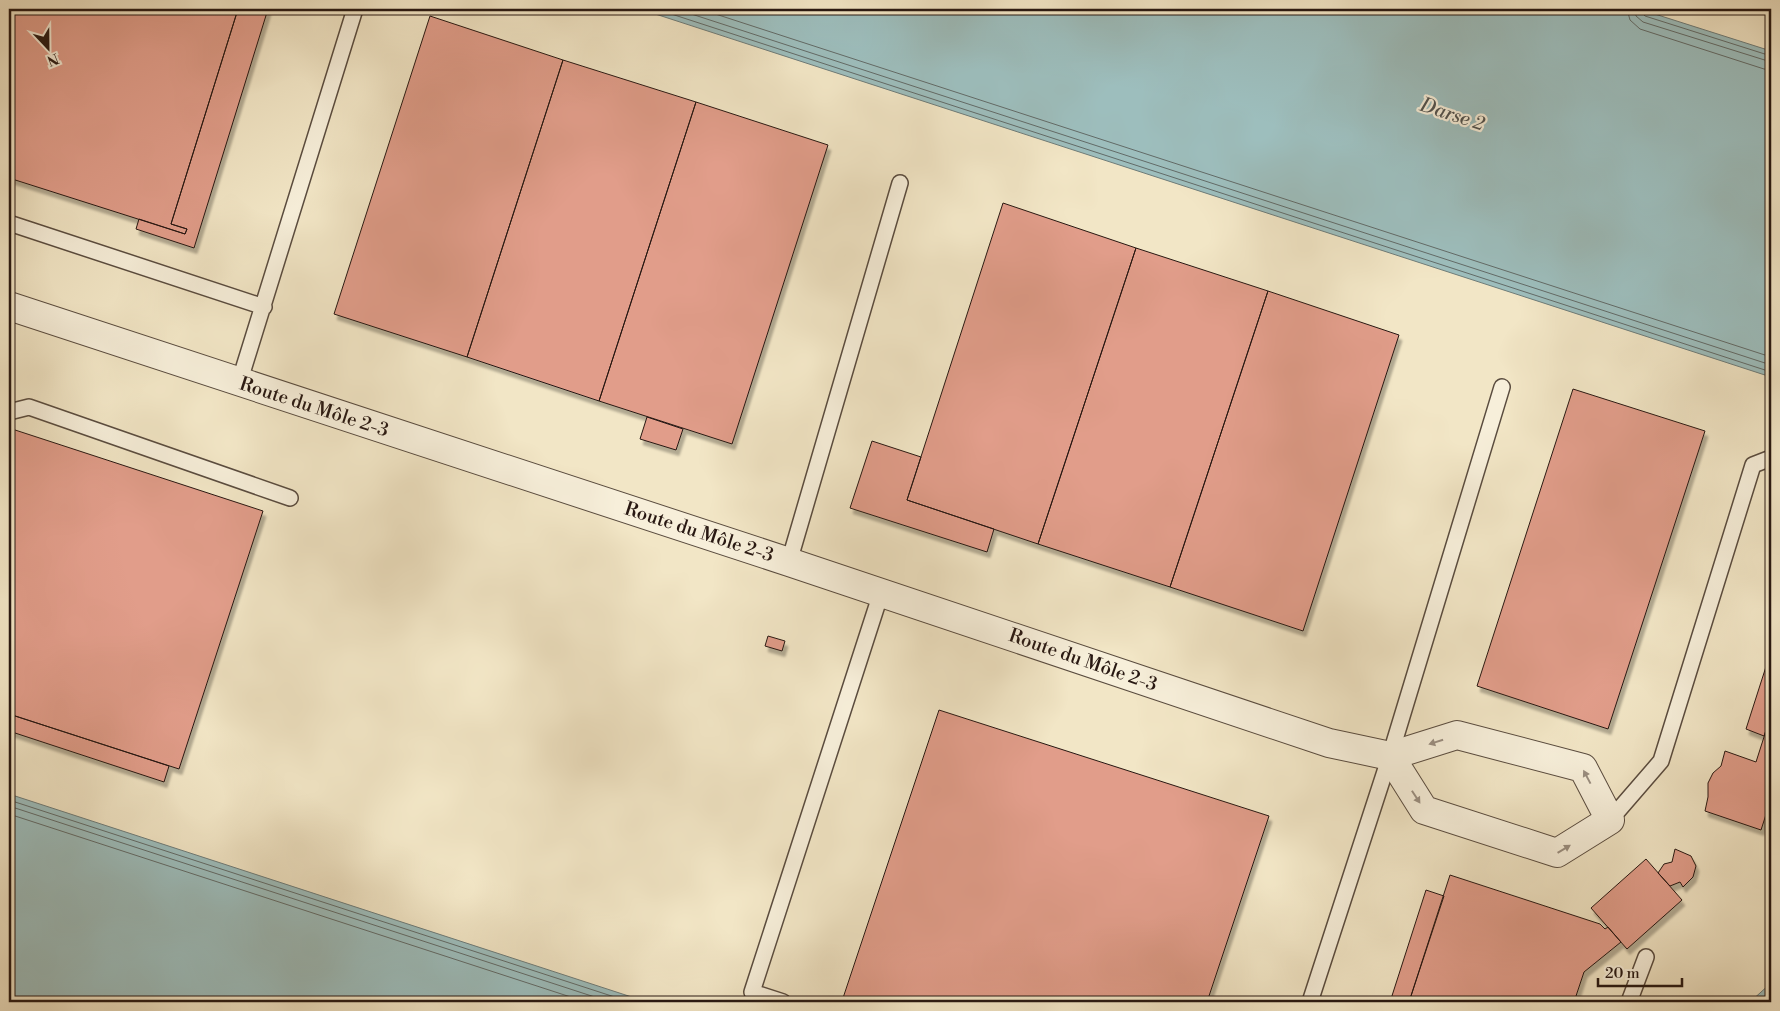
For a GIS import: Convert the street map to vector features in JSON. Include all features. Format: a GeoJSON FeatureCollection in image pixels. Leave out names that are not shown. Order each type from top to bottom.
{"type":"FeatureCollection","features":[{"type":"Feature","properties":{"kind":"street","name":"Route du Môle 2-3"},"geometry":{"type":"LineString","coordinates":[[9,306],[881,592],[1328,742],[1390,756]]}},
{"type":"Feature","properties":{"kind":"street"},"geometry":{"type":"LineString","coordinates":[[1457,735],[1583,768],[1610,820],[1557,853],[1424,810],[1390,756],[1457,735]]}},
{"type":"Feature","properties":{"kind":"lane"},"geometry":{"type":"LineString","coordinates":[[239,383],[355,9]]}},
{"type":"Feature","properties":{"kind":"lane"},"geometry":{"type":"LineString","coordinates":[[789,562],[900,183]]}},
{"type":"Feature","properties":{"kind":"lane"},"geometry":{"type":"LineString","coordinates":[[9,223],[264,306]]}},
{"type":"Feature","properties":{"kind":"lane"},"geometry":{"type":"LineString","coordinates":[[1310,1002],[1390,756],[1502,387]]}},
{"type":"Feature","properties":{"kind":"lane"},"geometry":{"type":"LineString","coordinates":[[9,412],[29,407],[290,498]]}},
{"type":"Feature","properties":{"kind":"lane"},"geometry":{"type":"LineString","coordinates":[[1610,820],[1661,761],[1752,465],[1771,458]]}},
{"type":"Feature","properties":{"kind":"lane"},"geometry":{"type":"LineString","coordinates":[[783,1002],[752,992],[881,592]]}},
{"type":"Feature","properties":{"kind":"lane"},"geometry":{"type":"LineString","coordinates":[[1629,1002],[1646,956]]}},
{"type":"Feature","properties":{"kind":"water","name":"Darse 2"},"geometry":{"type":"Polygon","coordinates":[[[640,9],[1639,9],[1771,51],[1771,377],[640,9]]]}},
{"type":"Feature","properties":{"kind":"water"},"geometry":{"type":"Polygon","coordinates":[[[9,794],[647,1002],[9,1002],[9,794]]]}},
{"type":"Feature","properties":{"kind":"water"},"geometry":{"type":"Polygon","coordinates":[[[1771,983],[1771,1002],[1750,1002],[1771,983]]]}},
{"type":"Feature","properties":{"kind":"building"},"geometry":{"type":"Polygon","coordinates":[[[9,9],[238,9],[171,224],[187,229],[185,234],[9,178],[9,9]]]}},
{"type":"Feature","properties":{"kind":"building"},"geometry":{"type":"Polygon","coordinates":[[[238,9],[268,9],[194,248],[136,229],[139,219],[185,234],[187,229],[171,224],[238,9]]]}},
{"type":"Feature","properties":{"kind":"building"},"geometry":{"type":"Polygon","coordinates":[[[430,16],[563,60],[467,357],[334,314],[430,16]]]}},
{"type":"Feature","properties":{"kind":"building"},"geometry":{"type":"Polygon","coordinates":[[[563,60],[696,102],[599,401],[467,357],[563,60]]]}},
{"type":"Feature","properties":{"kind":"building"},"geometry":{"type":"Polygon","coordinates":[[[696,102],[828,145],[732,444],[599,401],[696,102]]]}},
{"type":"Feature","properties":{"kind":"building"},"geometry":{"type":"Polygon","coordinates":[[[1003,203],[1136,248],[1038,544],[907,500],[1003,203]]]}},
{"type":"Feature","properties":{"kind":"building"},"geometry":{"type":"Polygon","coordinates":[[[1136,248],[1268,291],[1170,587],[1038,544],[1136,248]]]}},
{"type":"Feature","properties":{"kind":"building"},"geometry":{"type":"Polygon","coordinates":[[[1268,291],[1399,335],[1303,631],[1170,587],[1268,291]]]}},
{"type":"Feature","properties":{"kind":"building"},"geometry":{"type":"Polygon","coordinates":[[[1573,389],[1705,431],[1608,729],[1477,686],[1573,389]]]}},
{"type":"Feature","properties":{"kind":"building"},"geometry":{"type":"Polygon","coordinates":[[[647,417],[683,429],[676,450],[640,439],[647,417]]]}},
{"type":"Feature","properties":{"kind":"building"},"geometry":{"type":"Polygon","coordinates":[[[9,428],[263,511],[179,769],[9,714],[9,428]]]}},
{"type":"Feature","properties":{"kind":"building"},"geometry":{"type":"Polygon","coordinates":[[[872,441],[921,457],[907,500],[994,529],[987,552],[850,508],[872,441]]]}},
{"type":"Feature","properties":{"kind":"building"},"geometry":{"type":"Polygon","coordinates":[[[768,636],[785,641],[782,651],[765,646],[768,636]]]}},
{"type":"Feature","properties":{"kind":"building"},"geometry":{"type":"Polygon","coordinates":[[[1771,651],[1771,715],[1764,736],[1746,729],[1771,651]]]}},
{"type":"Feature","properties":{"kind":"building"},"geometry":{"type":"Polygon","coordinates":[[[939,710],[1269,816],[1207,1002],[855,1002],[843,998],[939,710]]]}},
{"type":"Feature","properties":{"kind":"building"},"geometry":{"type":"Polygon","coordinates":[[[9,714],[169,766],[164,782],[9,731],[9,714]]]}},
{"type":"Feature","properties":{"kind":"building"},"geometry":{"type":"Polygon","coordinates":[[[1771,715],[1771,799],[1761,830],[1705,811],[1708,783],[1713,773],[1721,766],[1725,751],[1756,762],[1771,715]]]}},
{"type":"Feature","properties":{"kind":"building"},"geometry":{"type":"Polygon","coordinates":[[[1675,849],[1691,856],[1696,866],[1693,877],[1683,887],[1680,882],[1670,886],[1658,873],[1664,864],[1672,862],[1675,849]]]}},
{"type":"Feature","properties":{"kind":"building"},"geometry":{"type":"Polygon","coordinates":[[[1646,859],[1682,900],[1627,949],[1591,908],[1646,859]]]}},
{"type":"Feature","properties":{"kind":"building"},"geometry":{"type":"Polygon","coordinates":[[[1450,875],[1600,924],[1605,929],[1608,927],[1621,942],[1584,972],[1574,1002],[1409,1002],[1450,875]]]}},
{"type":"Feature","properties":{"kind":"building"},"geometry":{"type":"Polygon","coordinates":[[[1426,890],[1444,896],[1409,1002],[1390,1002],[1426,890]]]}}]}
